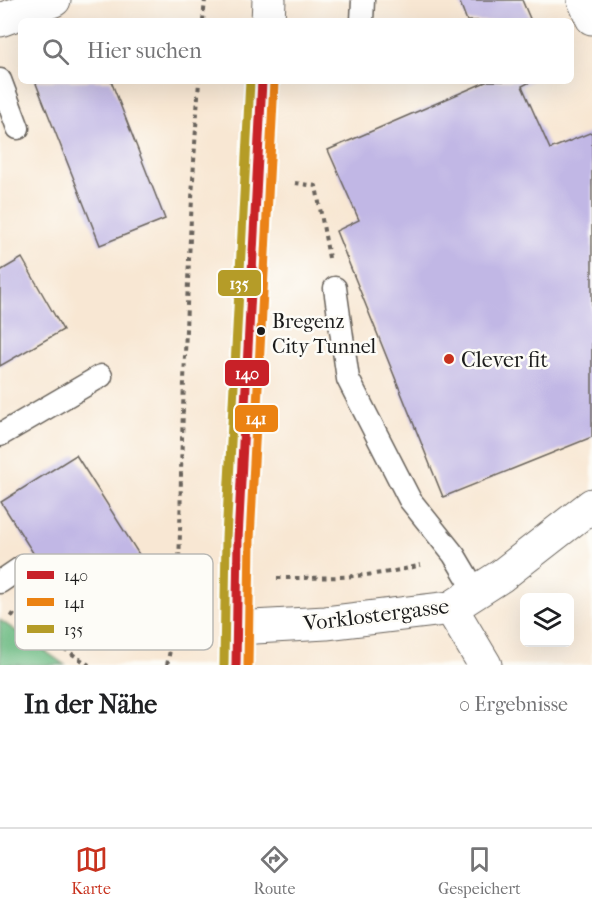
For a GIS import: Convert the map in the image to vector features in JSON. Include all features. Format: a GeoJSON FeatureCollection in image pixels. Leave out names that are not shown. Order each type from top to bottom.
{"type":"FeatureCollection","features":[{"type":"Feature","properties":{"kind":"main road"},"geometry":{"type":"LineString","coordinates":[[0,20],[54,0]]}},
{"type":"Feature","properties":{"kind":"main road"},"geometry":{"type":"LineString","coordinates":[[267,18],[269,0]]}},
{"type":"Feature","properties":{"kind":"main road"},"geometry":{"type":"LineString","coordinates":[[584,0],[592,18]]}},
{"type":"Feature","properties":{"kind":"main road"},"geometry":{"type":"LineString","coordinates":[[236,665],[262,84]]}},
{"type":"Feature","properties":{"kind":"main road","name":"Vorklostergasse"},"geometry":{"type":"LineString","coordinates":[[236,628],[326,623],[464,600],[501,576],[592,505]]}},
{"type":"Feature","properties":{"kind":"main road"},"geometry":{"type":"LineString","coordinates":[[464,600],[485,665]]}},
{"type":"Feature","properties":{"kind":"lane"},"geometry":{"type":"LineString","coordinates":[[362,18],[363,0]]}},
{"type":"Feature","properties":{"kind":"lane"},"geometry":{"type":"LineString","coordinates":[[0,80],[18,128]]}},
{"type":"Feature","properties":{"kind":"lane"},"geometry":{"type":"LineString","coordinates":[[335,288],[348,379],[410,500],[454,555],[464,600]]}},
{"type":"Feature","properties":{"kind":"lane"},"geometry":{"type":"LineString","coordinates":[[0,435],[101,376]]}},
{"type":"Feature","properties":{"kind":"lane"},"geometry":{"type":"LineString","coordinates":[[0,582],[15,572]]}},
{"type":"Feature","properties":{"kind":"path"},"geometry":{"type":"LineString","coordinates":[[203,18],[205,0]]}},
{"type":"Feature","properties":{"kind":"path"},"geometry":{"type":"LineString","coordinates":[[178,554],[189,233],[199,84]]}},
{"type":"Feature","properties":{"kind":"path"},"geometry":{"type":"LineString","coordinates":[[256,177],[316,186],[335,288]]}},
{"type":"Feature","properties":{"kind":"path"},"geometry":{"type":"LineString","coordinates":[[281,578],[333,578],[402,570],[454,555]]}},
{"type":"Feature","properties":{"kind":"path"},"geometry":{"type":"LineString","coordinates":[[10,614],[15,617]]}},
{"type":"Feature","properties":{"kind":"path"},"geometry":{"type":"LineString","coordinates":[[66,650],[89,665]]}},
{"type":"Feature","properties":{"kind":"path"},"geometry":{"type":"LineString","coordinates":[[167,665],[170,650]]}},
{"type":"Feature","properties":{"kind":"green space"},"geometry":{"type":"Polygon","coordinates":[[[0,620],[15,630],[15,650],[43,650],[65,665],[0,665],[0,620]]]}},
{"type":"Feature","properties":{"kind":"building"},"geometry":{"type":"Polygon","coordinates":[[[459,0],[522,0],[530,18],[466,18],[459,0]]]}},
{"type":"Feature","properties":{"kind":"building"},"geometry":{"type":"Polygon","coordinates":[[[36,84],[112,84],[165,219],[100,245],[36,84]]]}},
{"type":"Feature","properties":{"kind":"building"},"geometry":{"type":"Polygon","coordinates":[[[481,84],[526,84],[522,86],[550,149],[592,132],[592,437],[443,497],[336,231],[359,220],[328,150],[481,84]]]}},
{"type":"Feature","properties":{"kind":"building"},"geometry":{"type":"Polygon","coordinates":[[[22,258],[63,330],[0,366],[0,271],[22,258]]]}},
{"type":"Feature","properties":{"kind":"building"},"geometry":{"type":"Polygon","coordinates":[[[76,455],[139,554],[34,554],[1,502],[76,455]]]}},
{"type":"Feature","properties":{"kind":"transit line","name":"135"},"geometry":{"type":"LineString","coordinates":[[224,665],[226,538],[250,84]]}},
{"type":"Feature","properties":{"kind":"transit line","name":"140"},"geometry":{"type":"LineString","coordinates":[[236,665],[238,539],[262,84]]}},
{"type":"Feature","properties":{"kind":"transit line","name":"141"},"geometry":{"type":"LineString","coordinates":[[248,665],[250,539],[274,84]]}},
{"type":"Feature","properties":{"kind":"place","name":"Bregenz City Tunnel"},"geometry":{"type":"Point","coordinates":[261,331]}},
{"type":"Feature","properties":{"kind":"place","name":"Clever fit"},"geometry":{"type":"Point","coordinates":[449,359]}}]}
